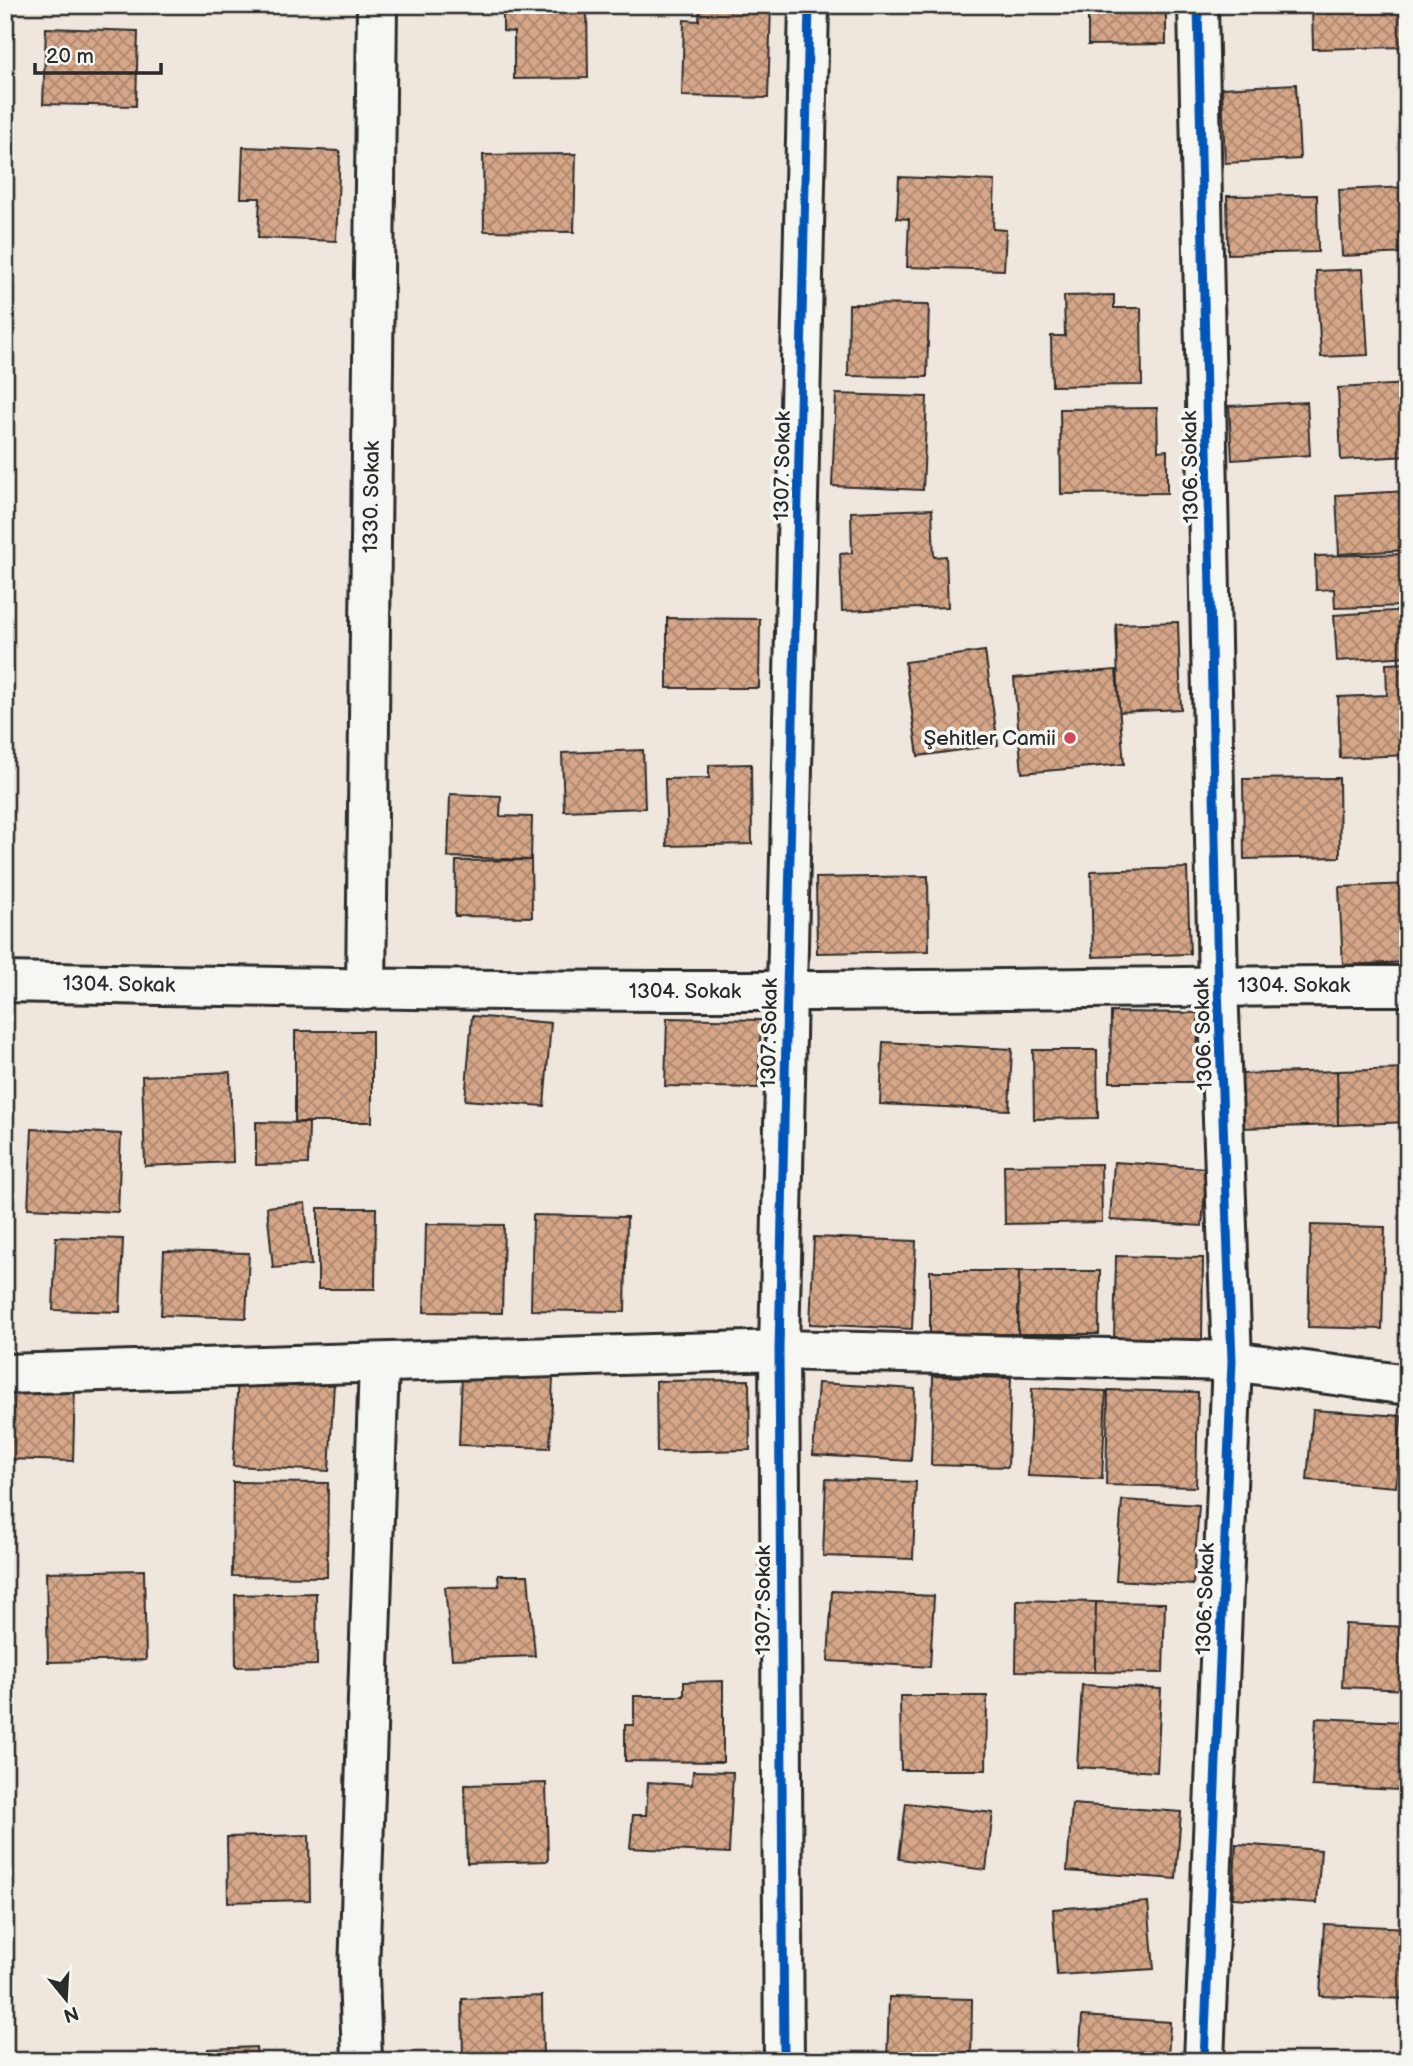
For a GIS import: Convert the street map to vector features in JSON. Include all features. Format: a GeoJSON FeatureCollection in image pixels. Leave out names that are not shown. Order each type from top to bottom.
{"type":"FeatureCollection","features":[{"type":"Feature","properties":{"kind":"street","name":"1330. Sokak"},"geometry":{"type":"LineString","coordinates":[[366,990],[377,5]]}},
{"type":"Feature","properties":{"kind":"street","name":"1307. Sokak"},"geometry":{"type":"LineString","coordinates":[[784,2061],[779,1350],[809,5]]}},
{"type":"Feature","properties":{"kind":"street","name":"1306. Sokak"},"geometry":{"type":"LineString","coordinates":[[1198,5],[1218,985],[1232,1361],[1204,2061]]}},
{"type":"Feature","properties":{"kind":"street","name":"1304. Sokak"},"geometry":{"type":"LineString","coordinates":[[5,982],[366,990],[788,991],[1218,985],[1408,986]]}},
{"type":"Feature","properties":{"kind":"street"},"geometry":{"type":"LineString","coordinates":[[5,1374],[779,1350],[1232,1361],[1408,1385]]}},
{"type":"Feature","properties":{"kind":"street"},"geometry":{"type":"LineString","coordinates":[[362,2061],[359,1973],[379,1363]]}},
{"type":"Feature","properties":{"kind":"building"},"geometry":{"type":"Polygon","coordinates":[[[503,5],[587,5],[588,78],[514,79],[514,32],[503,31],[503,5]]]}},
{"type":"Feature","properties":{"kind":"building"},"geometry":{"type":"Polygon","coordinates":[[[700,5],[771,5],[768,98],[682,96],[684,20],[699,21],[700,5]]]}},
{"type":"Feature","properties":{"kind":"building"},"geometry":{"type":"Polygon","coordinates":[[[1088,5],[1166,5],[1166,44],[1088,45],[1088,5]]]}},
{"type":"Feature","properties":{"kind":"building"},"geometry":{"type":"Polygon","coordinates":[[[1312,5],[1407,5],[1408,47],[1313,49],[1312,5]]]}},
{"type":"Feature","properties":{"kind":"building"},"geometry":{"type":"Polygon","coordinates":[[[46,28],[138,31],[136,106],[43,104],[46,28]]]}},
{"type":"Feature","properties":{"kind":"building"},"geometry":{"type":"Polygon","coordinates":[[[1296,84],[1300,159],[1225,163],[1222,88],[1296,84]]]}},
{"type":"Feature","properties":{"kind":"building"},"geometry":{"type":"Polygon","coordinates":[[[243,147],[340,151],[336,241],[258,238],[260,198],[241,198],[243,147]]]}},
{"type":"Feature","properties":{"kind":"building"},"geometry":{"type":"Polygon","coordinates":[[[576,154],[574,232],[484,231],[483,155],[576,154]]]}},
{"type":"Feature","properties":{"kind":"building"},"geometry":{"type":"Polygon","coordinates":[[[899,177],[995,181],[993,229],[1006,230],[1004,270],[907,267],[909,219],[897,218],[899,177]]]}},
{"type":"Feature","properties":{"kind":"building"},"geometry":{"type":"Polygon","coordinates":[[[1408,187],[1408,253],[1342,256],[1339,190],[1408,187]]]}},
{"type":"Feature","properties":{"kind":"building"},"geometry":{"type":"Polygon","coordinates":[[[1317,195],[1318,252],[1228,254],[1227,196],[1317,195]]]}},
{"type":"Feature","properties":{"kind":"building"},"geometry":{"type":"Polygon","coordinates":[[[1363,269],[1368,355],[1321,357],[1316,271],[1363,269]]]}},
{"type":"Feature","properties":{"kind":"building"},"geometry":{"type":"Polygon","coordinates":[[[1114,295],[1114,308],[1141,308],[1142,385],[1052,386],[1051,336],[1065,336],[1064,296],[1114,295]]]}},
{"type":"Feature","properties":{"kind":"building"},"geometry":{"type":"Polygon","coordinates":[[[849,304],[929,305],[927,377],[848,376],[849,304]]]}},
{"type":"Feature","properties":{"kind":"building"},"geometry":{"type":"Polygon","coordinates":[[[1408,384],[1408,456],[1341,460],[1338,388],[1408,384]]]}},
{"type":"Feature","properties":{"kind":"building"},"geometry":{"type":"Polygon","coordinates":[[[836,394],[927,397],[923,490],[832,486],[836,394]]]}},
{"type":"Feature","properties":{"kind":"building"},"geometry":{"type":"Polygon","coordinates":[[[1307,402],[1310,455],[1232,460],[1229,406],[1307,402]]]}},
{"type":"Feature","properties":{"kind":"building"},"geometry":{"type":"Polygon","coordinates":[[[1157,408],[1158,451],[1167,450],[1167,493],[1061,494],[1060,409],[1157,408]]]}},
{"type":"Feature","properties":{"kind":"building"},"geometry":{"type":"Polygon","coordinates":[[[1408,491],[1408,550],[1339,554],[1336,495],[1408,491]]]}},
{"type":"Feature","properties":{"kind":"building"},"geometry":{"type":"Polygon","coordinates":[[[932,509],[934,557],[946,556],[948,607],[842,611],[840,554],[852,553],[851,512],[932,509]]]}},
{"type":"Feature","properties":{"kind":"building"},"geometry":{"type":"Polygon","coordinates":[[[1408,554],[1408,606],[1335,608],[1334,589],[1316,590],[1315,556],[1408,554]]]}},
{"type":"Feature","properties":{"kind":"building"},"geometry":{"type":"Polygon","coordinates":[[[1408,610],[1408,656],[1337,661],[1334,615],[1408,610]]]}},
{"type":"Feature","properties":{"kind":"building"},"geometry":{"type":"Polygon","coordinates":[[[667,618],[760,619],[759,688],[667,688],[667,618]]]}},
{"type":"Feature","properties":{"kind":"building"},"geometry":{"type":"Polygon","coordinates":[[[1178,622],[1181,709],[1119,712],[1116,624],[1178,622]]]}},
{"type":"Feature","properties":{"kind":"building"},"geometry":{"type":"Polygon","coordinates":[[[985,651],[998,745],[918,756],[905,662],[985,651]]]}},
{"type":"Feature","properties":{"kind":"building"},"geometry":{"type":"Polygon","coordinates":[[[1408,663],[1408,755],[1340,758],[1338,697],[1387,695],[1386,664],[1408,663]]]}},
{"type":"Feature","properties":{"kind":"building","name":"Şehitler Camii"},"geometry":{"type":"Polygon","coordinates":[[[1116,670],[1124,764],[1022,773],[1014,678],[1116,670]]]}},
{"type":"Feature","properties":{"kind":"building"},"geometry":{"type":"Polygon","coordinates":[[[643,750],[645,808],[564,811],[562,753],[643,750]]]}},
{"type":"Feature","properties":{"kind":"building"},"geometry":{"type":"Polygon","coordinates":[[[751,764],[752,844],[667,846],[665,779],[709,778],[709,765],[751,764]]]}},
{"type":"Feature","properties":{"kind":"building"},"geometry":{"type":"Polygon","coordinates":[[[1339,778],[1340,857],[1244,859],[1243,779],[1339,778]]]}},
{"type":"Feature","properties":{"kind":"building"},"geometry":{"type":"Polygon","coordinates":[[[450,794],[501,796],[500,816],[532,817],[531,860],[448,857],[450,794]]]}},
{"type":"Feature","properties":{"kind":"building"},"geometry":{"type":"Polygon","coordinates":[[[531,860],[532,917],[455,916],[456,861],[531,860]]]}},
{"type":"Feature","properties":{"kind":"building"},"geometry":{"type":"Polygon","coordinates":[[[1187,868],[1190,954],[1093,957],[1091,871],[1187,868]]]}},
{"type":"Feature","properties":{"kind":"building"},"geometry":{"type":"Polygon","coordinates":[[[928,876],[929,951],[817,953],[816,878],[928,876]]]}},
{"type":"Feature","properties":{"kind":"building"},"geometry":{"type":"Polygon","coordinates":[[[1408,884],[1408,962],[1343,965],[1339,887],[1408,884]]]}},
{"type":"Feature","properties":{"kind":"building"},"geometry":{"type":"Polygon","coordinates":[[[1111,1012],[1198,1013],[1197,1082],[1110,1082],[1111,1012]]]}},
{"type":"Feature","properties":{"kind":"building"},"geometry":{"type":"Polygon","coordinates":[[[472,1016],[551,1023],[544,1106],[465,1100],[472,1016]]]}},
{"type":"Feature","properties":{"kind":"building"},"geometry":{"type":"Polygon","coordinates":[[[667,1018],[761,1020],[758,1088],[665,1086],[667,1018]]]}},
{"type":"Feature","properties":{"kind":"building"},"geometry":{"type":"Polygon","coordinates":[[[295,1031],[372,1031],[372,1122],[295,1122],[295,1031]]]}},
{"type":"Feature","properties":{"kind":"building"},"geometry":{"type":"Polygon","coordinates":[[[883,1042],[1012,1049],[1009,1110],[880,1104],[883,1042]]]}},
{"type":"Feature","properties":{"kind":"building"},"geometry":{"type":"Polygon","coordinates":[[[1033,1050],[1097,1050],[1098,1118],[1034,1119],[1033,1050]]]}},
{"type":"Feature","properties":{"kind":"building"},"geometry":{"type":"Polygon","coordinates":[[[1408,1069],[1408,1122],[1338,1125],[1337,1071],[1408,1069]]]}},
{"type":"Feature","properties":{"kind":"building"},"geometry":{"type":"Polygon","coordinates":[[[1337,1071],[1338,1125],[1242,1128],[1241,1074],[1337,1071]]]}},
{"type":"Feature","properties":{"kind":"building"},"geometry":{"type":"Polygon","coordinates":[[[230,1072],[233,1162],[145,1166],[142,1076],[230,1072]]]}},
{"type":"Feature","properties":{"kind":"building"},"geometry":{"type":"Polygon","coordinates":[[[256,1122],[309,1123],[308,1164],[256,1165],[256,1122]]]}},
{"type":"Feature","properties":{"kind":"building"},"geometry":{"type":"Polygon","coordinates":[[[5,1128],[13,1128],[13,1212],[5,1212],[5,1128]]]}},
{"type":"Feature","properties":{"kind":"building"},"geometry":{"type":"Polygon","coordinates":[[[32,1129],[121,1134],[118,1212],[28,1208],[32,1129]]]}},
{"type":"Feature","properties":{"kind":"building"},"geometry":{"type":"Polygon","coordinates":[[[1114,1162],[1207,1168],[1202,1226],[1110,1220],[1114,1162]]]}},
{"type":"Feature","properties":{"kind":"building"},"geometry":{"type":"Polygon","coordinates":[[[1101,1164],[1102,1222],[1005,1224],[1004,1165],[1101,1164]]]}},
{"type":"Feature","properties":{"kind":"building"},"geometry":{"type":"Polygon","coordinates":[[[305,1203],[311,1265],[273,1268],[267,1207],[305,1203]]]}},
{"type":"Feature","properties":{"kind":"building"},"geometry":{"type":"Polygon","coordinates":[[[318,1208],[376,1208],[375,1289],[318,1289],[318,1208]]]}},
{"type":"Feature","properties":{"kind":"building"},"geometry":{"type":"Polygon","coordinates":[[[533,1215],[627,1217],[625,1312],[531,1310],[533,1215]]]}},
{"type":"Feature","properties":{"kind":"building"},"geometry":{"type":"Polygon","coordinates":[[[426,1224],[504,1225],[502,1313],[424,1312],[426,1224]]]}},
{"type":"Feature","properties":{"kind":"building"},"geometry":{"type":"Polygon","coordinates":[[[1311,1225],[1385,1227],[1382,1329],[1308,1327],[1311,1225]]]}},
{"type":"Feature","properties":{"kind":"building"},"geometry":{"type":"Polygon","coordinates":[[[56,1237],[123,1239],[120,1312],[53,1310],[56,1237]]]}},
{"type":"Feature","properties":{"kind":"building"},"geometry":{"type":"Polygon","coordinates":[[[814,1237],[916,1241],[912,1329],[810,1324],[814,1237]]]}},
{"type":"Feature","properties":{"kind":"building"},"geometry":{"type":"Polygon","coordinates":[[[164,1251],[249,1253],[246,1318],[161,1315],[164,1251]]]}},
{"type":"Feature","properties":{"kind":"building"},"geometry":{"type":"Polygon","coordinates":[[[1116,1256],[1203,1258],[1202,1341],[1114,1340],[1116,1256]]]}},
{"type":"Feature","properties":{"kind":"building"},"geometry":{"type":"Polygon","coordinates":[[[930,1271],[1019,1271],[1018,1334],[930,1334],[930,1271]]]}},
{"type":"Feature","properties":{"kind":"building"},"geometry":{"type":"Polygon","coordinates":[[[1019,1271],[1100,1271],[1099,1334],[1018,1334],[1019,1271]]]}},
{"type":"Feature","properties":{"kind":"building"},"geometry":{"type":"Polygon","coordinates":[[[462,1375],[553,1377],[550,1448],[459,1445],[462,1375]]]}},
{"type":"Feature","properties":{"kind":"building"},"geometry":{"type":"Polygon","coordinates":[[[933,1376],[1011,1378],[1008,1467],[931,1465],[933,1376]]]}},
{"type":"Feature","properties":{"kind":"building"},"geometry":{"type":"Polygon","coordinates":[[[238,1378],[334,1383],[329,1471],[233,1466],[238,1378]]]}},
{"type":"Feature","properties":{"kind":"building"},"geometry":{"type":"Polygon","coordinates":[[[749,1380],[750,1450],[657,1452],[656,1381],[749,1380]]]}},
{"type":"Feature","properties":{"kind":"building"},"geometry":{"type":"Polygon","coordinates":[[[5,1382],[75,1384],[73,1461],[5,1459],[5,1382]]]}},
{"type":"Feature","properties":{"kind":"building"},"geometry":{"type":"Polygon","coordinates":[[[818,1383],[915,1389],[911,1461],[813,1455],[818,1383]]]}},
{"type":"Feature","properties":{"kind":"building"},"geometry":{"type":"Polygon","coordinates":[[[1032,1388],[1106,1391],[1102,1479],[1028,1476],[1032,1388]]]}},
{"type":"Feature","properties":{"kind":"building"},"geometry":{"type":"Polygon","coordinates":[[[1108,1390],[1198,1392],[1196,1487],[1106,1485],[1108,1390]]]}},
{"type":"Feature","properties":{"kind":"building"},"geometry":{"type":"Polygon","coordinates":[[[1313,1410],[1401,1416],[1396,1487],[1307,1480],[1313,1410]]]}},
{"type":"Feature","properties":{"kind":"building"},"geometry":{"type":"Polygon","coordinates":[[[826,1479],[916,1482],[913,1559],[823,1556],[826,1479]]]}},
{"type":"Feature","properties":{"kind":"building"},"geometry":{"type":"Polygon","coordinates":[[[233,1482],[328,1483],[327,1577],[232,1576],[233,1482]]]}},
{"type":"Feature","properties":{"kind":"building"},"geometry":{"type":"Polygon","coordinates":[[[1122,1500],[1199,1505],[1193,1585],[1116,1580],[1122,1500]]]}},
{"type":"Feature","properties":{"kind":"building"},"geometry":{"type":"Polygon","coordinates":[[[144,1570],[146,1660],[48,1662],[46,1572],[144,1570]]]}},
{"type":"Feature","properties":{"kind":"building"},"geometry":{"type":"Polygon","coordinates":[[[498,1575],[528,1575],[535,1656],[452,1659],[445,1587],[499,1586],[498,1575]]]}},
{"type":"Feature","properties":{"kind":"building"},"geometry":{"type":"Polygon","coordinates":[[[832,1591],[934,1596],[930,1667],[828,1661],[832,1591]]]}},
{"type":"Feature","properties":{"kind":"building"},"geometry":{"type":"Polygon","coordinates":[[[316,1593],[317,1665],[236,1667],[235,1595],[316,1593]]]}},
{"type":"Feature","properties":{"kind":"building"},"geometry":{"type":"Polygon","coordinates":[[[1017,1600],[1096,1602],[1095,1672],[1016,1671],[1017,1600]]]}},
{"type":"Feature","properties":{"kind":"building"},"geometry":{"type":"Polygon","coordinates":[[[1096,1602],[1165,1603],[1163,1673],[1095,1672],[1096,1602]]]}},
{"type":"Feature","properties":{"kind":"building"},"geometry":{"type":"Polygon","coordinates":[[[1345,1624],[1408,1627],[1408,1690],[1342,1687],[1345,1624]]]}},
{"type":"Feature","properties":{"kind":"building"},"geometry":{"type":"Polygon","coordinates":[[[723,1681],[723,1762],[625,1761],[625,1725],[634,1725],[634,1696],[684,1696],[684,1682],[723,1681]]]}},
{"type":"Feature","properties":{"kind":"building"},"geometry":{"type":"Polygon","coordinates":[[[1082,1685],[1161,1689],[1157,1772],[1077,1767],[1082,1685]]]}},
{"type":"Feature","properties":{"kind":"building"},"geometry":{"type":"Polygon","coordinates":[[[900,1696],[987,1696],[986,1770],[901,1770],[900,1696]]]}},
{"type":"Feature","properties":{"kind":"building"},"geometry":{"type":"Polygon","coordinates":[[[1316,1718],[1403,1722],[1400,1790],[1312,1786],[1316,1718]]]}},
{"type":"Feature","properties":{"kind":"building"},"geometry":{"type":"Polygon","coordinates":[[[693,1771],[733,1772],[729,1853],[630,1848],[633,1815],[646,1815],[648,1782],[692,1785],[693,1771]]]}},
{"type":"Feature","properties":{"kind":"building"},"geometry":{"type":"Polygon","coordinates":[[[546,1783],[548,1861],[467,1863],[465,1785],[546,1783]]]}},
{"type":"Feature","properties":{"kind":"building"},"geometry":{"type":"Polygon","coordinates":[[[906,1803],[993,1813],[986,1870],[899,1859],[906,1803]]]}},
{"type":"Feature","properties":{"kind":"building"},"geometry":{"type":"Polygon","coordinates":[[[1072,1804],[1181,1812],[1176,1879],[1067,1871],[1072,1804]]]}},
{"type":"Feature","properties":{"kind":"building"},"geometry":{"type":"Polygon","coordinates":[[[309,1835],[310,1900],[228,1902],[227,1837],[309,1835]]]}},
{"type":"Feature","properties":{"kind":"building"},"geometry":{"type":"Polygon","coordinates":[[[1236,1844],[1321,1850],[1317,1903],[1233,1898],[1236,1844]]]}},
{"type":"Feature","properties":{"kind":"building"},"geometry":{"type":"Polygon","coordinates":[[[1148,1902],[1154,1969],[1057,1975],[1053,1909],[1148,1902]]]}},
{"type":"Feature","properties":{"kind":"building"},"geometry":{"type":"Polygon","coordinates":[[[1324,1924],[1408,1928],[1408,1999],[1320,1996],[1324,1924]]]}},
{"type":"Feature","properties":{"kind":"building"},"geometry":{"type":"Polygon","coordinates":[[[542,1996],[543,2061],[463,2061],[462,1999],[542,1996]]]}},
{"type":"Feature","properties":{"kind":"building"},"geometry":{"type":"Polygon","coordinates":[[[889,1997],[972,1999],[971,2061],[887,2061],[889,1997]]]}},
{"type":"Feature","properties":{"kind":"building"},"geometry":{"type":"Polygon","coordinates":[[[1082,2016],[1170,2022],[1168,2061],[1079,2061],[1082,2016]]]}},
{"type":"Feature","properties":{"kind":"building"},"geometry":{"type":"Polygon","coordinates":[[[256,2047],[257,2058],[308,2056],[308,2061],[208,2061],[208,2049],[256,2047]]]}},
{"type":"Feature","properties":{"kind":"cycle path"},"geometry":{"type":"LineString","coordinates":[[784,2061],[779,1350],[809,5]]}},
{"type":"Feature","properties":{"kind":"cycle path"},"geometry":{"type":"LineString","coordinates":[[1198,5],[1218,985],[1232,1361],[1204,2061]]}},
{"type":"Feature","properties":{"kind":"place","name":"Şehitler Camii"},"geometry":{"type":"Point","coordinates":[1070,738]}}]}
